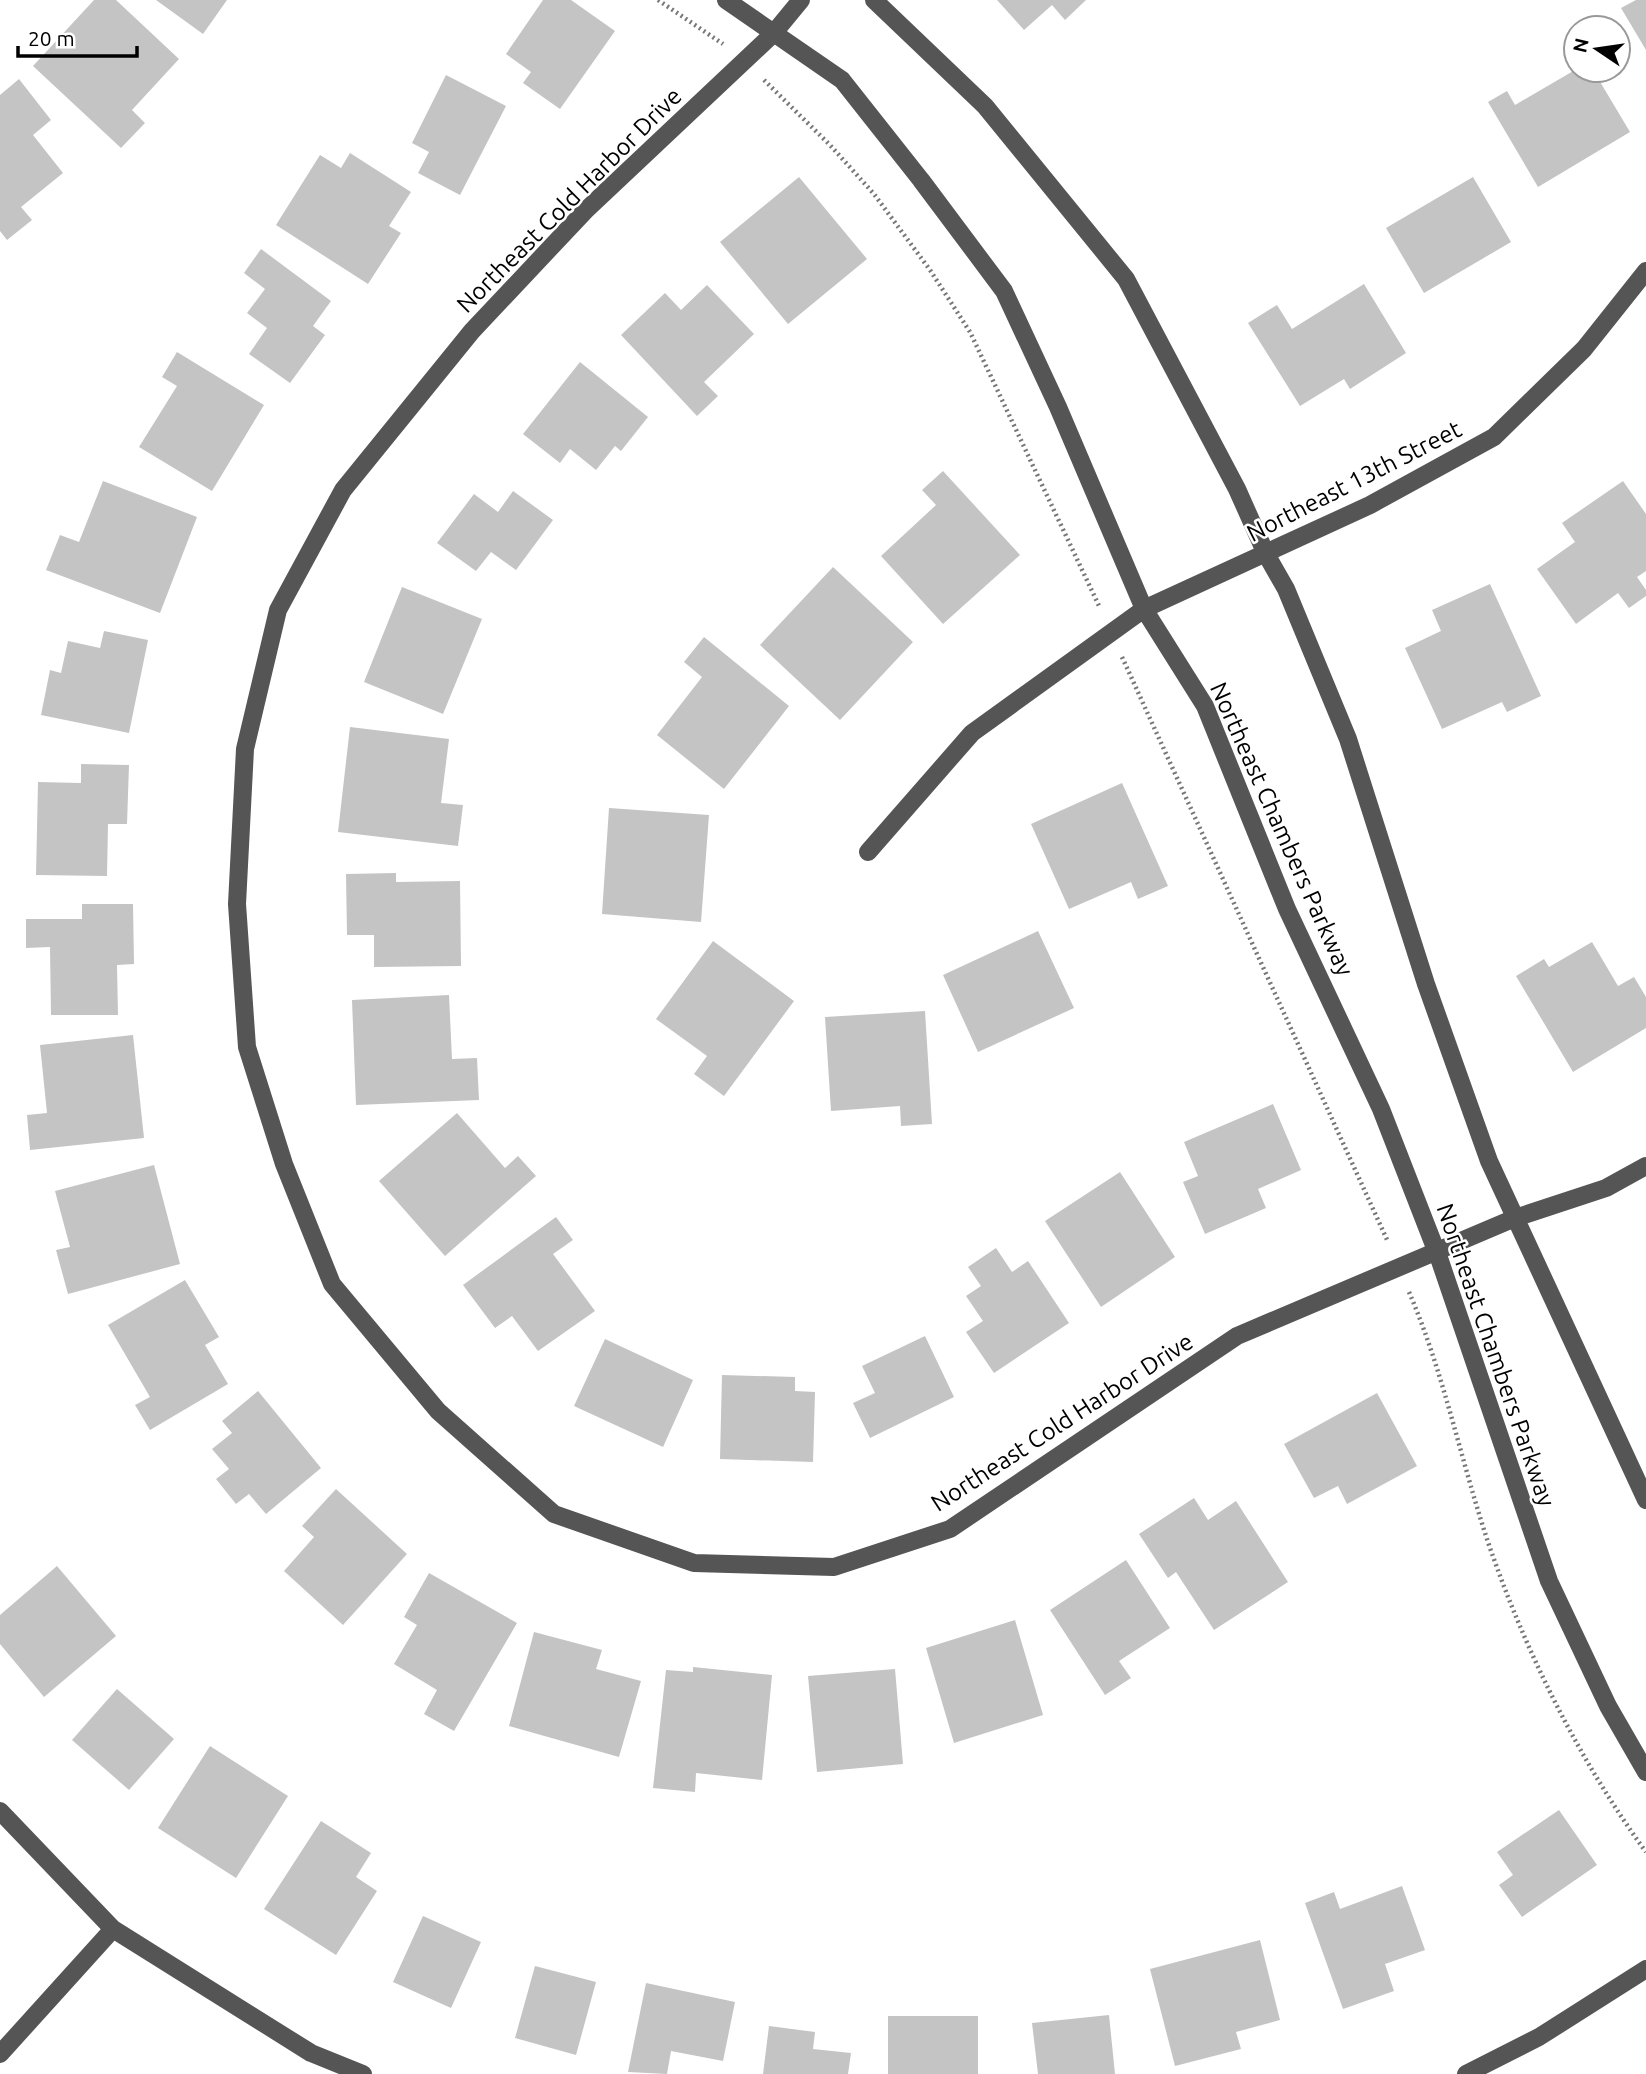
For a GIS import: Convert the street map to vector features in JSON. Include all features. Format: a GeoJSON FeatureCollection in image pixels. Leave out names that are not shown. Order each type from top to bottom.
{"type":"FeatureCollection","features":[{"type":"Feature","properties":{"kind":"street","name":"Northeast Chambers Parkway"},"geometry":{"type":"LineString","coordinates":[[726,0],[842,80],[1004,291],[1058,407],[1144,609],[1205,705],[1287,909],[1381,1109],[1436,1251],[1549,1581],[1608,1706],[1646,1772]]}},
{"type":"Feature","properties":{"kind":"street","name":"Northeast Cold Harbor Drive"},"geometry":{"type":"LineString","coordinates":[[801,0],[773,34],[586,211],[471,331],[343,490],[278,610],[246,749],[237,904],[247,1048],[285,1164],[332,1284],[438,1411],[554,1514],[695,1563],[834,1567],[950,1529],[1237,1336],[1515,1218],[1606,1188],[1646,1166]]}},
{"type":"Feature","properties":{"kind":"street"},"geometry":{"type":"LineString","coordinates":[[874,0],[985,106],[1126,279],[1237,489],[1266,554],[1286,589],[1348,739],[1426,984],[1489,1161],[1646,1500]]}},
{"type":"Feature","properties":{"kind":"street","name":"Northeast 13th Street"},"geometry":{"type":"LineString","coordinates":[[868,852],[972,733],[1144,609],[1370,505],[1493,436],[1584,349],[1646,271]]}},
{"type":"Feature","properties":{"kind":"street"},"geometry":{"type":"LineString","coordinates":[[0,1811],[113,1929],[311,2053],[363,2074]]}},
{"type":"Feature","properties":{"kind":"street"},"geometry":{"type":"LineString","coordinates":[[0,2054],[113,1929]]}},
{"type":"Feature","properties":{"kind":"street"},"geometry":{"type":"LineString","coordinates":[[1466,2074],[1539,2037],[1646,1969]]}},
{"type":"Feature","properties":{"kind":"path"},"geometry":{"type":"LineString","coordinates":[[659,0],[715,37],[779,92],[830,145],[874,194],[930,270],[970,332],[1111,633],[1417,1309],[1489,1546],[1547,1685],[1621,1818],[1646,1852]]}},
{"type":"Feature","properties":{"kind":"building"},"geometry":{"type":"Polygon","coordinates":[[[94,0],[116,0],[179,59],[132,110],[145,123],[121,148],[33,66],[94,0]]]}},
{"type":"Feature","properties":{"kind":"building"},"geometry":{"type":"Polygon","coordinates":[[[156,0],[227,0],[203,34],[156,0]]]}},
{"type":"Feature","properties":{"kind":"building"},"geometry":{"type":"Polygon","coordinates":[[[543,0],[571,0],[615,31],[560,109],[523,83],[531,72],[506,54],[543,0]]]}},
{"type":"Feature","properties":{"kind":"building"},"geometry":{"type":"Polygon","coordinates":[[[997,0],[1086,0],[1065,20],[1052,5],[1024,30],[997,0]]]}},
{"type":"Feature","properties":{"kind":"building"},"geometry":{"type":"Polygon","coordinates":[[[1636,0],[1646,0],[1646,50],[1632,26],[1632,14],[1625,14],[1621,8],[1636,0]]]}},
{"type":"Feature","properties":{"kind":"building"},"geometry":{"type":"Polygon","coordinates":[[[446,75],[506,106],[460,195],[418,173],[429,152],[412,143],[446,75]]]}},
{"type":"Feature","properties":{"kind":"building"},"geometry":{"type":"Polygon","coordinates":[[[1562,78],[1562,84],[1601,84],[1630,132],[1538,187],[1488,102],[1507,91],[1515,105],[1562,78]]]}},
{"type":"Feature","properties":{"kind":"building"},"geometry":{"type":"Polygon","coordinates":[[[19,79],[51,120],[33,135],[63,173],[21,207],[32,220],[7,240],[0,231],[0,95],[19,79]]]}},
{"type":"Feature","properties":{"kind":"building"},"geometry":{"type":"Polygon","coordinates":[[[350,153],[411,192],[389,226],[401,233],[368,284],[276,225],[320,155],[341,168],[350,153]]]}},
{"type":"Feature","properties":{"kind":"building"},"geometry":{"type":"Polygon","coordinates":[[[799,177],[867,259],[788,324],[720,242],[799,177]]]}},
{"type":"Feature","properties":{"kind":"building"},"geometry":{"type":"Polygon","coordinates":[[[1473,177],[1511,242],[1424,293],[1386,228],[1473,177]]]}},
{"type":"Feature","properties":{"kind":"building"},"geometry":{"type":"Polygon","coordinates":[[[261,249],[331,301],[313,326],[325,335],[290,383],[249,354],[267,328],[247,313],[265,289],[244,273],[261,249]]]}},
{"type":"Feature","properties":{"kind":"building"},"geometry":{"type":"Polygon","coordinates":[[[1364,284],[1406,353],[1350,389],[1344,379],[1300,406],[1248,323],[1277,305],[1292,329],[1364,284]]]}},
{"type":"Feature","properties":{"kind":"building"},"geometry":{"type":"Polygon","coordinates":[[[707,285],[754,334],[704,382],[718,396],[697,416],[621,335],[665,293],[681,310],[707,285]]]}},
{"type":"Feature","properties":{"kind":"building"},"geometry":{"type":"Polygon","coordinates":[[[177,352],[264,405],[212,491],[139,447],[177,386],[162,377],[177,352]]]}},
{"type":"Feature","properties":{"kind":"building"},"geometry":{"type":"Polygon","coordinates":[[[580,362],[648,417],[621,451],[615,446],[596,470],[570,449],[560,463],[523,434],[580,362]]]}},
{"type":"Feature","properties":{"kind":"building"},"geometry":{"type":"Polygon","coordinates":[[[943,471],[1020,555],[943,624],[881,556],[936,505],[922,490],[943,471]]]}},
{"type":"Feature","properties":{"kind":"building"},"geometry":{"type":"Polygon","coordinates":[[[103,481],[197,517],[160,613],[46,570],[60,535],[79,542],[103,481]]]}},
{"type":"Feature","properties":{"kind":"building"},"geometry":{"type":"Polygon","coordinates":[[[1623,481],[1646,514],[1646,571],[1637,577],[1646,590],[1646,596],[1629,608],[1618,593],[1576,624],[1537,569],[1575,542],[1562,523],[1623,481]]]}},
{"type":"Feature","properties":{"kind":"building"},"geometry":{"type":"Polygon","coordinates":[[[513,491],[553,520],[516,570],[491,552],[476,571],[437,543],[474,494],[498,512],[513,491]]]}},
{"type":"Feature","properties":{"kind":"building"},"geometry":{"type":"Polygon","coordinates":[[[833,567],[913,642],[840,720],[760,645],[833,567]]]}},
{"type":"Feature","properties":{"kind":"building"},"geometry":{"type":"Polygon","coordinates":[[[1490,584],[1541,696],[1507,712],[1502,702],[1442,729],[1405,648],[1441,631],[1432,610],[1490,584]]]}},
{"type":"Feature","properties":{"kind":"building"},"geometry":{"type":"Polygon","coordinates":[[[402,587],[482,619],[443,714],[364,682],[402,587]]]}},
{"type":"Feature","properties":{"kind":"building"},"geometry":{"type":"Polygon","coordinates":[[[104,631],[148,640],[129,733],[41,715],[50,670],[61,673],[68,641],[100,648],[104,631]]]}},
{"type":"Feature","properties":{"kind":"building"},"geometry":{"type":"Polygon","coordinates":[[[704,637],[789,706],[724,789],[657,735],[702,677],[684,662],[704,637]]]}},
{"type":"Feature","properties":{"kind":"building"},"geometry":{"type":"Polygon","coordinates":[[[350,727],[449,739],[441,803],[463,805],[458,846],[338,832],[350,727]]]}},
{"type":"Feature","properties":{"kind":"building"},"geometry":{"type":"Polygon","coordinates":[[[81,764],[129,765],[127,824],[108,824],[107,876],[36,875],[38,782],[81,783],[81,764]]]}},
{"type":"Feature","properties":{"kind":"building"},"geometry":{"type":"Polygon","coordinates":[[[1122,783],[1168,886],[1138,899],[1131,882],[1069,909],[1031,824],[1122,783]]]}},
{"type":"Feature","properties":{"kind":"building"},"geometry":{"type":"Polygon","coordinates":[[[609,808],[709,815],[701,922],[602,914],[609,808]]]}},
{"type":"Feature","properties":{"kind":"building"},"geometry":{"type":"Polygon","coordinates":[[[396,873],[396,882],[460,881],[461,966],[374,967],[374,935],[347,935],[346,874],[396,873]]]}},
{"type":"Feature","properties":{"kind":"building"},"geometry":{"type":"Polygon","coordinates":[[[82,904],[133,904],[134,964],[117,965],[118,1015],[51,1015],[50,947],[26,948],[26,919],[82,919],[82,904]]]}},
{"type":"Feature","properties":{"kind":"building"},"geometry":{"type":"Polygon","coordinates":[[[1038,931],[1074,1008],[978,1052],[943,975],[1038,931]]]}},
{"type":"Feature","properties":{"kind":"building"},"geometry":{"type":"Polygon","coordinates":[[[713,941],[794,1001],[724,1096],[694,1074],[707,1056],[656,1019],[713,941]]]}},
{"type":"Feature","properties":{"kind":"building"},"geometry":{"type":"Polygon","coordinates":[[[1592,942],[1618,986],[1634,977],[1646,997],[1646,1028],[1573,1072],[1516,976],[1544,959],[1549,967],[1592,942]]]}},
{"type":"Feature","properties":{"kind":"building"},"geometry":{"type":"Polygon","coordinates":[[[449,995],[452,1059],[477,1058],[479,1100],[356,1105],[352,1000],[449,995]]]}},
{"type":"Feature","properties":{"kind":"building"},"geometry":{"type":"Polygon","coordinates":[[[925,1011],[932,1124],[901,1126],[900,1106],[831,1111],[825,1017],[925,1011]]]}},
{"type":"Feature","properties":{"kind":"building"},"geometry":{"type":"Polygon","coordinates":[[[133,1035],[144,1138],[30,1150],[27,1115],[47,1113],[40,1045],[133,1035]]]}},
{"type":"Feature","properties":{"kind":"building"},"geometry":{"type":"Polygon","coordinates":[[[1273,1104],[1301,1170],[1258,1189],[1266,1208],[1205,1234],[1183,1182],[1198,1176],[1184,1142],[1273,1104]]]}},
{"type":"Feature","properties":{"kind":"building"},"geometry":{"type":"Polygon","coordinates":[[[457,1113],[505,1168],[518,1156],[536,1176],[445,1256],[379,1181],[457,1113]]]}},
{"type":"Feature","properties":{"kind":"building"},"geometry":{"type":"Polygon","coordinates":[[[154,1165],[180,1264],[68,1294],[56,1250],[70,1247],[55,1191],[154,1165]]]}},
{"type":"Feature","properties":{"kind":"building"},"geometry":{"type":"Polygon","coordinates":[[[1120,1172],[1175,1257],[1101,1307],[1045,1221],[1120,1172]]]}},
{"type":"Feature","properties":{"kind":"building"},"geometry":{"type":"Polygon","coordinates":[[[556,1217],[573,1240],[553,1254],[595,1311],[538,1351],[512,1316],[495,1328],[463,1285],[556,1217]]]}},
{"type":"Feature","properties":{"kind":"building"},"geometry":{"type":"Polygon","coordinates":[[[996,1248],[1012,1272],[1028,1261],[1069,1323],[994,1373],[966,1332],[983,1321],[966,1296],[981,1286],[968,1267],[996,1248]]]}},
{"type":"Feature","properties":{"kind":"building"},"geometry":{"type":"Polygon","coordinates":[[[185,1280],[219,1337],[205,1345],[228,1384],[150,1430],[135,1405],[150,1397],[108,1325],[185,1280]]]}},
{"type":"Feature","properties":{"kind":"building"},"geometry":{"type":"Polygon","coordinates":[[[925,1336],[954,1397],[870,1438],[853,1403],[875,1393],[862,1366],[925,1336]]]}},
{"type":"Feature","properties":{"kind":"building"},"geometry":{"type":"Polygon","coordinates":[[[605,1339],[693,1380],[663,1447],[574,1406],[605,1339]]]}},
{"type":"Feature","properties":{"kind":"building"},"geometry":{"type":"Polygon","coordinates":[[[722,1375],[795,1377],[795,1391],[815,1392],[813,1462],[720,1459],[722,1375]]]}},
{"type":"Feature","properties":{"kind":"building"},"geometry":{"type":"Polygon","coordinates":[[[258,1391],[321,1468],[266,1514],[249,1494],[236,1504],[216,1479],[229,1469],[212,1449],[232,1433],[222,1421],[258,1391]]]}},
{"type":"Feature","properties":{"kind":"building"},"geometry":{"type":"Polygon","coordinates":[[[1377,1393],[1417,1466],[1347,1504],[1338,1486],[1314,1498],[1284,1444],[1377,1393]]]}},
{"type":"Feature","properties":{"kind":"building"},"geometry":{"type":"Polygon","coordinates":[[[336,1489],[407,1554],[343,1625],[284,1571],[314,1537],[302,1526],[336,1489]]]}},
{"type":"Feature","properties":{"kind":"building"},"geometry":{"type":"Polygon","coordinates":[[[1194,1498],[1208,1520],[1236,1501],[1288,1582],[1214,1630],[1176,1572],[1168,1578],[1139,1534],[1194,1498]]]}},
{"type":"Feature","properties":{"kind":"building"},"geometry":{"type":"Polygon","coordinates":[[[1126,1560],[1170,1628],[1119,1661],[1131,1678],[1105,1695],[1050,1610],[1126,1560]]]}},
{"type":"Feature","properties":{"kind":"building"},"geometry":{"type":"Polygon","coordinates":[[[57,1566],[116,1636],[44,1697],[0,1644],[0,1615],[57,1566]]]}},
{"type":"Feature","properties":{"kind":"building"},"geometry":{"type":"Polygon","coordinates":[[[429,1573],[517,1623],[454,1731],[424,1714],[437,1690],[394,1664],[417,1625],[404,1617],[429,1573]]]}},
{"type":"Feature","properties":{"kind":"building"},"geometry":{"type":"Polygon","coordinates":[[[1015,1620],[1043,1715],[954,1743],[926,1648],[1015,1620]]]}},
{"type":"Feature","properties":{"kind":"building"},"geometry":{"type":"Polygon","coordinates":[[[534,1632],[602,1650],[596,1669],[641,1681],[619,1757],[509,1726],[534,1632]]]}},
{"type":"Feature","properties":{"kind":"building"},"geometry":{"type":"Polygon","coordinates":[[[693,1667],[772,1675],[762,1780],[696,1773],[695,1792],[653,1788],[666,1670],[693,1672],[693,1667]]]}},
{"type":"Feature","properties":{"kind":"building"},"geometry":{"type":"Polygon","coordinates":[[[895,1669],[903,1764],[817,1772],[808,1676],[895,1669]]]}},
{"type":"Feature","properties":{"kind":"building"},"geometry":{"type":"Polygon","coordinates":[[[117,1689],[174,1739],[129,1790],[72,1740],[117,1689]]]}},
{"type":"Feature","properties":{"kind":"building"},"geometry":{"type":"Polygon","coordinates":[[[210,1746],[288,1796],[236,1878],[158,1828],[210,1746]]]}},
{"type":"Feature","properties":{"kind":"building"},"geometry":{"type":"Polygon","coordinates":[[[1559,1810],[1597,1865],[1522,1917],[1499,1885],[1513,1875],[1497,1852],[1559,1810]]]}},
{"type":"Feature","properties":{"kind":"building"},"geometry":{"type":"Polygon","coordinates":[[[321,1821],[371,1853],[356,1877],[377,1891],[336,1955],[264,1909],[321,1821]]]}},
{"type":"Feature","properties":{"kind":"building"},"geometry":{"type":"Polygon","coordinates":[[[1402,1886],[1425,1950],[1385,1964],[1394,1991],[1343,2009],[1305,1903],[1334,1892],[1340,1909],[1402,1886]]]}},
{"type":"Feature","properties":{"kind":"building"},"geometry":{"type":"Polygon","coordinates":[[[423,1916],[481,1942],[451,2008],[393,1982],[423,1916]]]}},
{"type":"Feature","properties":{"kind":"building"},"geometry":{"type":"Polygon","coordinates":[[[1260,1940],[1280,2020],[1236,2032],[1241,2049],[1175,2066],[1150,1969],[1260,1940]]]}},
{"type":"Feature","properties":{"kind":"building"},"geometry":{"type":"Polygon","coordinates":[[[535,1966],[596,1982],[576,2055],[515,2038],[535,1966]]]}},
{"type":"Feature","properties":{"kind":"building"},"geometry":{"type":"Polygon","coordinates":[[[646,1983],[735,2002],[723,2061],[671,2051],[667,2074],[628,2072],[646,1983]]]}},
{"type":"Feature","properties":{"kind":"building"},"geometry":{"type":"Polygon","coordinates":[[[1109,2015],[1115,2074],[1038,2074],[1032,2023],[1109,2015]]]}},
{"type":"Feature","properties":{"kind":"building"},"geometry":{"type":"Polygon","coordinates":[[[888,2016],[978,2016],[978,2074],[888,2074],[888,2016]]]}},
{"type":"Feature","properties":{"kind":"building"},"geometry":{"type":"Polygon","coordinates":[[[769,2026],[815,2032],[813,2049],[851,2053],[848,2074],[763,2074],[769,2026]]]}}]}
